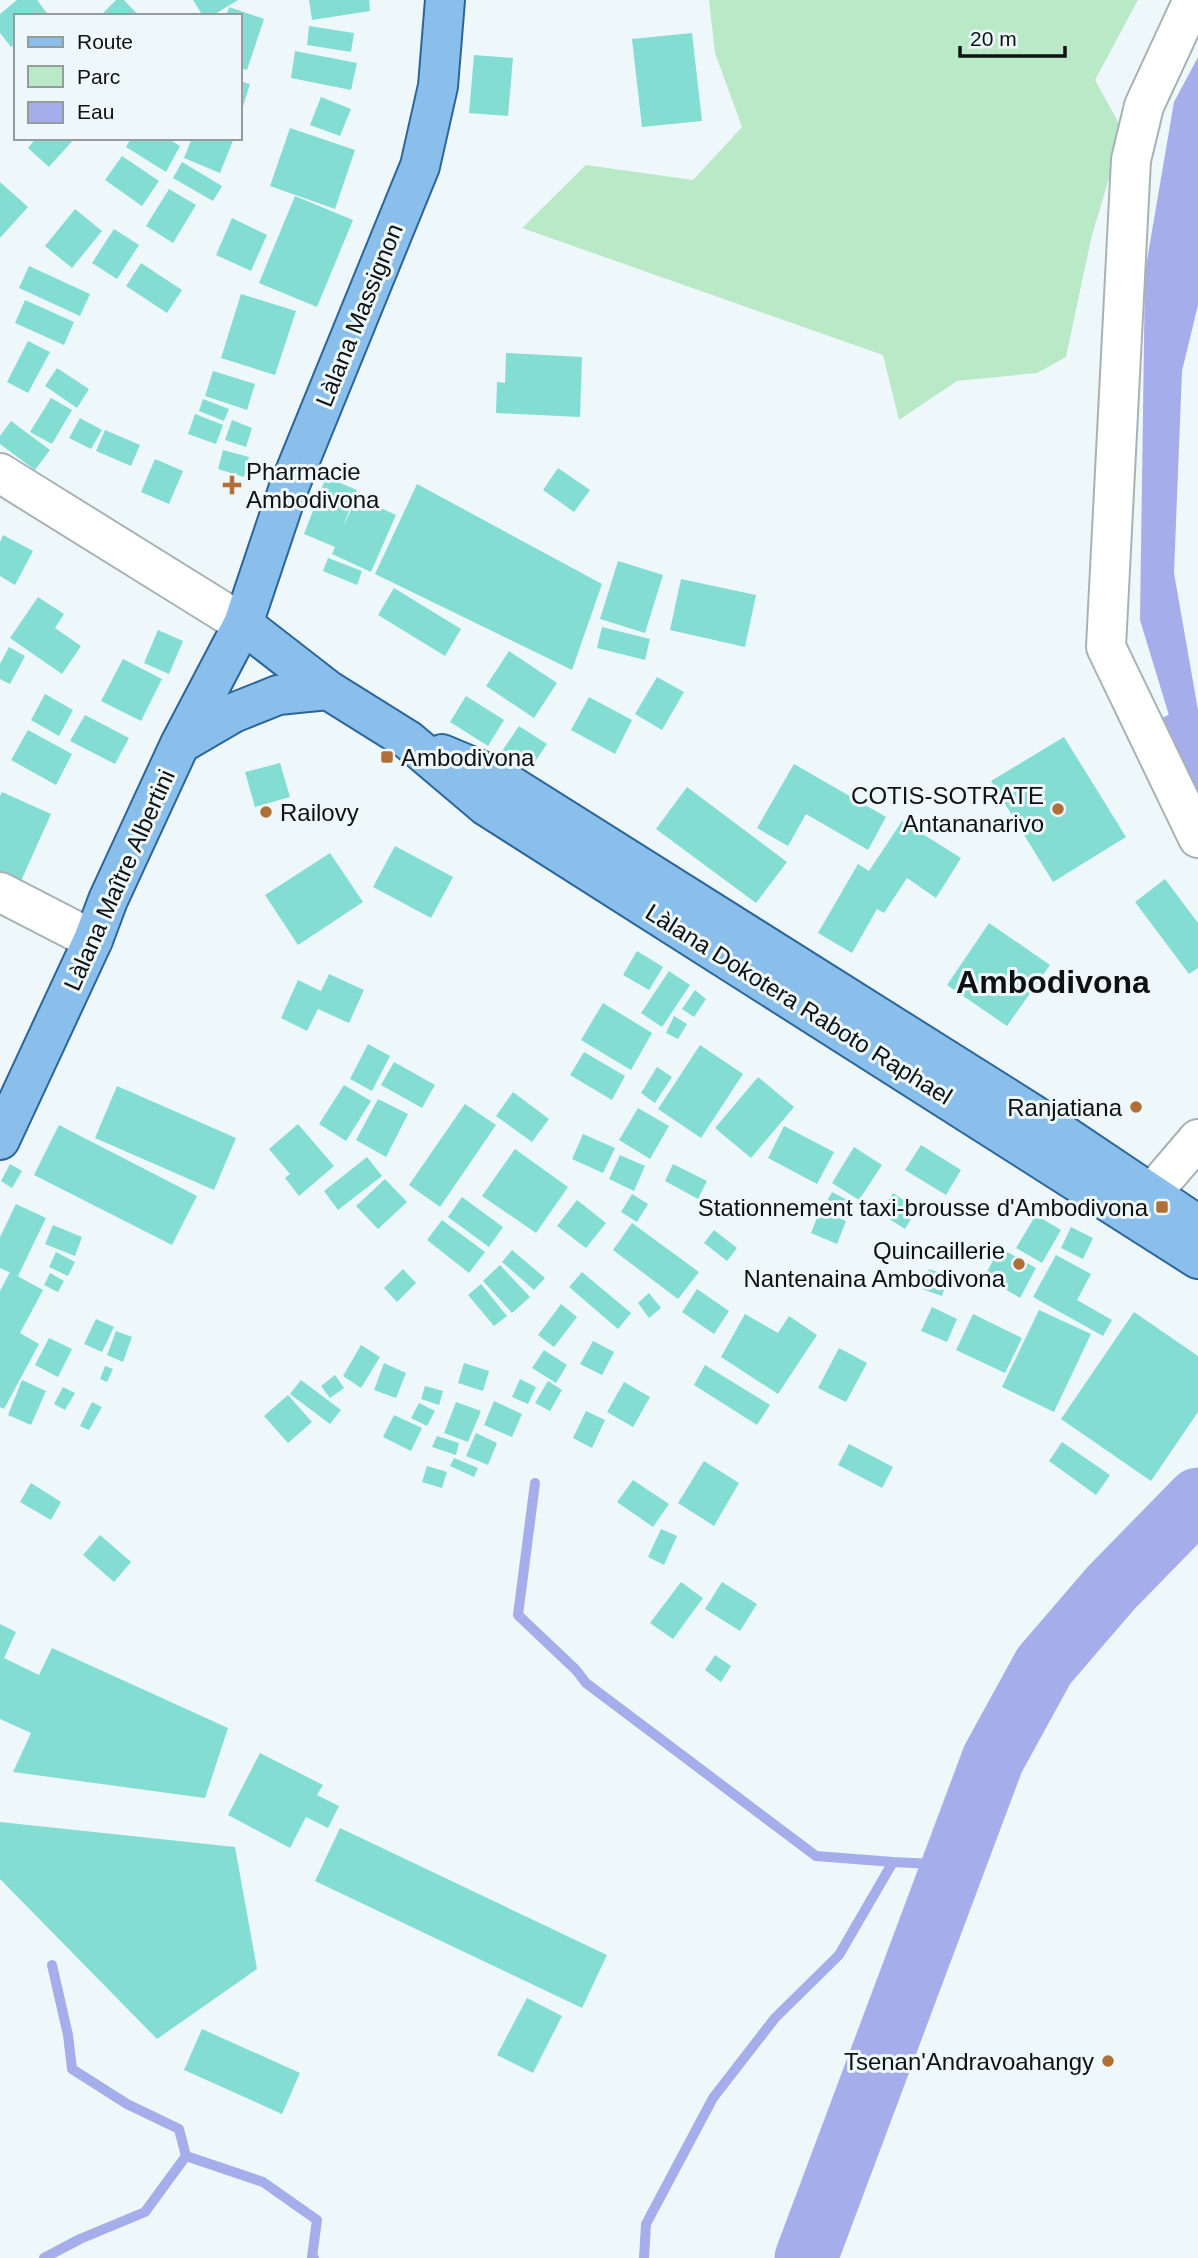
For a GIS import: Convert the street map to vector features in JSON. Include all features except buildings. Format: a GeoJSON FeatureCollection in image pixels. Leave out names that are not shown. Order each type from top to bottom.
{"type":"FeatureCollection","features":[{"type":"Feature","properties":{"kind":"main road","name":"Làlana Massignon"},"geometry":{"type":"LineString","coordinates":[[243,624],[289,487],[420,166],[438,86],[445,0]]}},
{"type":"Feature","properties":{"kind":"main road","name":"Làlana Dokotera Raboto Raphael"},"geometry":{"type":"LineString","coordinates":[[243,624],[328,690],[408,740],[486,806],[1023,1127],[1151,1194],[1198,1225]]}},
{"type":"Feature","properties":{"kind":"main road","name":"Làlana Maître Albertini"},"geometry":{"type":"LineString","coordinates":[[0,1140],[180,744],[243,624]]}},
{"type":"Feature","properties":{"kind":"main road"},"geometry":{"type":"LineString","coordinates":[[180,744],[233,713],[278,695],[328,690]]}},
{"type":"Feature","properties":{"kind":"main road","name":"Làlana Dokotera Raboto Raphael"},"geometry":{"type":"LineString","coordinates":[[1023,1127],[1198,1259]]}},
{"type":"Feature","properties":{"kind":"street"},"geometry":{"type":"LineString","coordinates":[[1194,0],[1144,106],[1131,160],[1106,647],[1198,838]]}},
{"type":"Feature","properties":{"kind":"street"},"geometry":{"type":"LineString","coordinates":[[0,473],[243,624]]}},
{"type":"Feature","properties":{"kind":"street"},"geometry":{"type":"LineString","coordinates":[[0,892],[93,940]]}},
{"type":"Feature","properties":{"kind":"street"},"geometry":{"type":"LineString","coordinates":[[1151,1194],[1198,1139]]}},
{"type":"Feature","properties":{"kind":"green space"},"geometry":{"type":"Polygon","coordinates":[[[709,0],[1138,0],[1095,80],[1123,131],[1091,239],[1066,357],[1037,373],[957,381],[899,420],[883,355],[522,228],[586,165],[693,180],[742,127],[715,53],[709,0]]]}},
{"type":"Feature","properties":{"kind":"water"},"geometry":{"type":"Polygon","coordinates":[[[1198,57],[1198,305],[1182,371],[1174,573],[1198,710],[1198,741],[1178,745],[1140,620],[1145,272],[1174,102],[1198,57]]]}},
{"type":"Feature","properties":{"kind":"waterway"},"geometry":{"type":"LineString","coordinates":[[1178,745],[1198,784]]}},
{"type":"Feature","properties":{"kind":"waterway"},"geometry":{"type":"LineString","coordinates":[[535,1483],[518,1615],[576,1670],[586,1683],[816,1856],[893,1862]]}},
{"type":"Feature","properties":{"kind":"waterway"},"geometry":{"type":"LineString","coordinates":[[806,2258],[993,1759],[1044,1666],[1111,1588],[1198,1499]]}},
{"type":"Feature","properties":{"kind":"waterway"},"geometry":{"type":"LineString","coordinates":[[644,2258],[646,2224],[713,2098],[775,2018],[839,1955],[893,1862],[953,1865]]}},
{"type":"Feature","properties":{"kind":"waterway"},"geometry":{"type":"LineString","coordinates":[[52,1965],[68,2035],[72,2069],[127,2104],[179,2129],[186,2156],[263,2182],[317,2220],[314,2258]]}},
{"type":"Feature","properties":{"kind":"waterway"},"geometry":{"type":"LineString","coordinates":[[44,2258],[80,2239],[145,2212],[186,2156]]}},
{"type":"Feature","properties":{"kind":"place","name":"Pharmacie Ambodivona"},"geometry":{"type":"Point","coordinates":[232,485]}},
{"type":"Feature","properties":{"kind":"place","name":"Ambodivona"},"geometry":{"type":"Point","coordinates":[387,757]}},
{"type":"Feature","properties":{"kind":"place","name":"COTIS-SOTRATE Antananarivo"},"geometry":{"type":"Point","coordinates":[1058,809]}},
{"type":"Feature","properties":{"kind":"place","name":"Railovy"},"geometry":{"type":"Point","coordinates":[266,812]}},
{"type":"Feature","properties":{"kind":"place","name":"Ranjatiana"},"geometry":{"type":"Point","coordinates":[1136,1107]}},
{"type":"Feature","properties":{"kind":"place","name":"Stationnement taxi-brousse d'Ambodivona"},"geometry":{"type":"Point","coordinates":[1162,1207]}},
{"type":"Feature","properties":{"kind":"place","name":"Quincaillerie Nantenaina Ambodivona"},"geometry":{"type":"Point","coordinates":[1019,1264]}},
{"type":"Feature","properties":{"kind":"place","name":"Tsenan'Andravoahangy"},"geometry":{"type":"Point","coordinates":[1108,2061]}},
{"type":"Feature","properties":{"kind":"district","name":"Ambodivona"},"geometry":{"type":"Point","coordinates":[1053,982]}}]}
